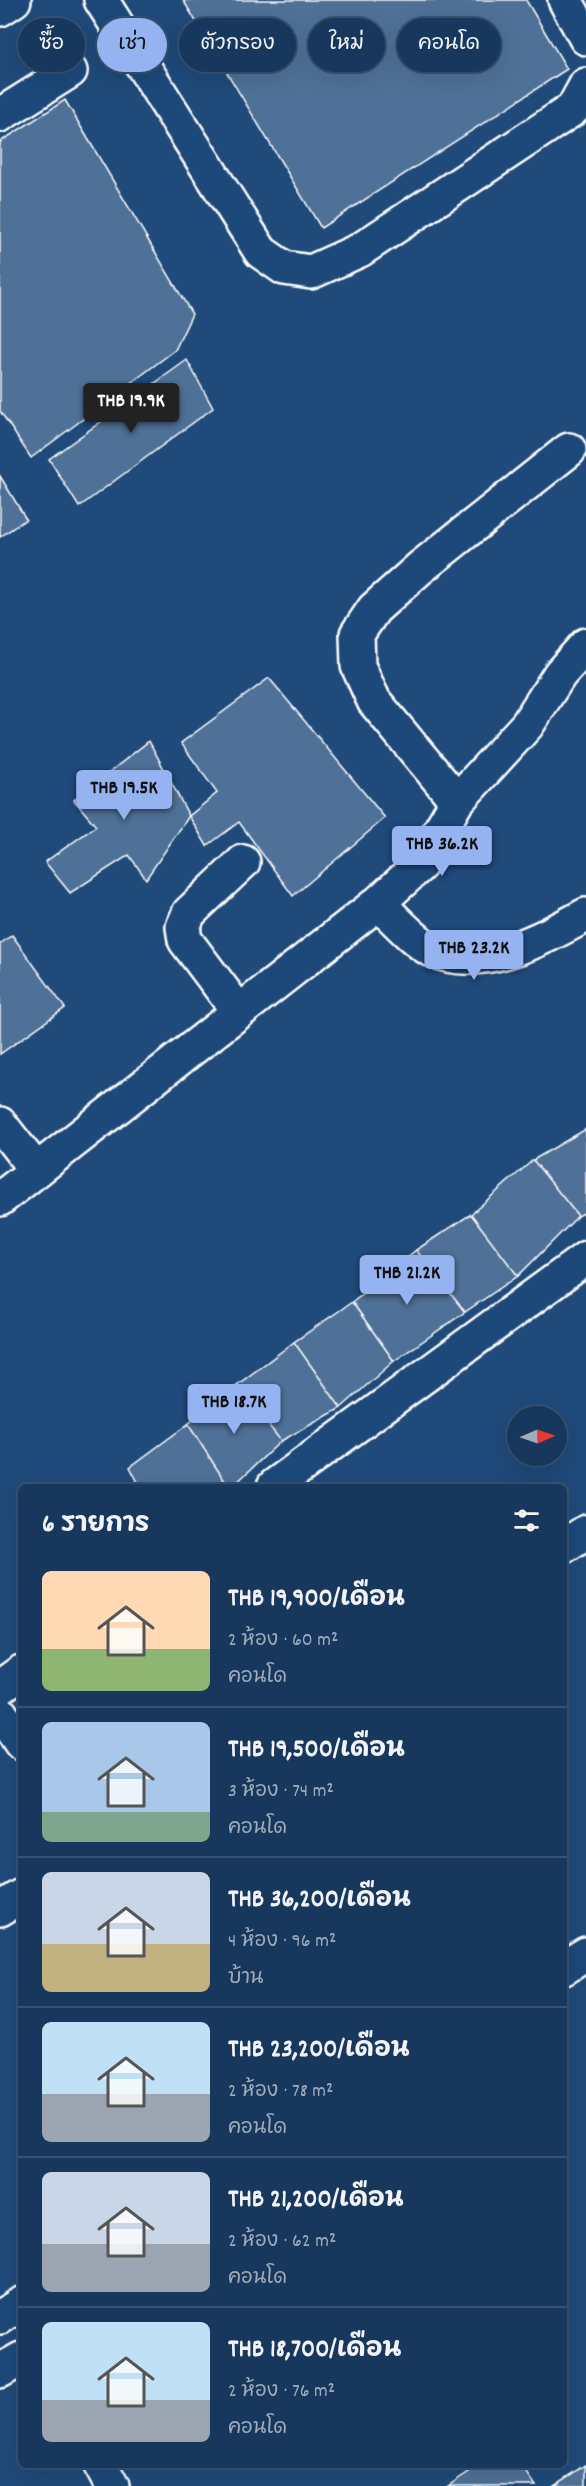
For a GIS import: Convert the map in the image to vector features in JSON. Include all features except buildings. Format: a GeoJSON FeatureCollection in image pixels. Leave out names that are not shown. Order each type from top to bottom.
{"type":"FeatureCollection","features":[{"type":"Feature","properties":{"kind":"main road"},"geometry":{"type":"LineString","coordinates":[[0,9],[14,0]]}},
{"type":"Feature","properties":{"kind":"main road"},"geometry":{"type":"LineString","coordinates":[[565,0],[586,38]]}},
{"type":"Feature","properties":{"kind":"main road"},"geometry":{"type":"LineString","coordinates":[[114,5],[261,252],[284,268],[311,272],[360,250],[573,109],[586,85]]}},
{"type":"Feature","properties":{"kind":"main road"},"geometry":{"type":"LineString","coordinates":[[0,115],[67,72]]}},
{"type":"Feature","properties":{"kind":"main road"},"geometry":{"type":"LineString","coordinates":[[457,801],[374,700],[358,666],[357,634],[374,609],[420,568],[569,450]]}},
{"type":"Feature","properties":{"kind":"main road"},"geometry":{"type":"LineString","coordinates":[[0,1199],[378,903],[420,865],[457,801],[527,725],[560,674],[586,645]]}},
{"type":"Feature","properties":{"kind":"main road"},"geometry":{"type":"LineString","coordinates":[[239,1012],[184,940],[183,927],[189,913],[243,862]]}},
{"type":"Feature","properties":{"kind":"main road"},"geometry":{"type":"LineString","coordinates":[[378,903],[428,948],[451,956],[493,955],[545,938],[586,915]]}},
{"type":"Feature","properties":{"kind":"main road"},"geometry":{"type":"LineString","coordinates":[[0,1124],[36,1170]]}},
{"type":"Feature","properties":{"kind":"main road"},"geometry":{"type":"LineString","coordinates":[[277,1484],[586,1258]]}},
{"type":"Feature","properties":{"kind":"main road"},"geometry":{"type":"LineString","coordinates":[[567,1544],[586,1532]]}},
{"type":"Feature","properties":{"kind":"main road"},"geometry":{"type":"LineString","coordinates":[[0,1687],[18,1674]]}},
{"type":"Feature","properties":{"kind":"main road"},"geometry":{"type":"LineString","coordinates":[[0,1713],[18,1739]]}},
{"type":"Feature","properties":{"kind":"main road"},"geometry":{"type":"LineString","coordinates":[[0,1910],[18,1898]]}},
{"type":"Feature","properties":{"kind":"main road"},"geometry":{"type":"LineString","coordinates":[[567,1966],[586,1954]]}},
{"type":"Feature","properties":{"kind":"main road"},"geometry":{"type":"LineString","coordinates":[[0,2371],[18,2361]]}},
{"type":"Feature","properties":{"kind":"main road"},"geometry":{"type":"LineString","coordinates":[[102,2468],[112,2486]]}}]}
